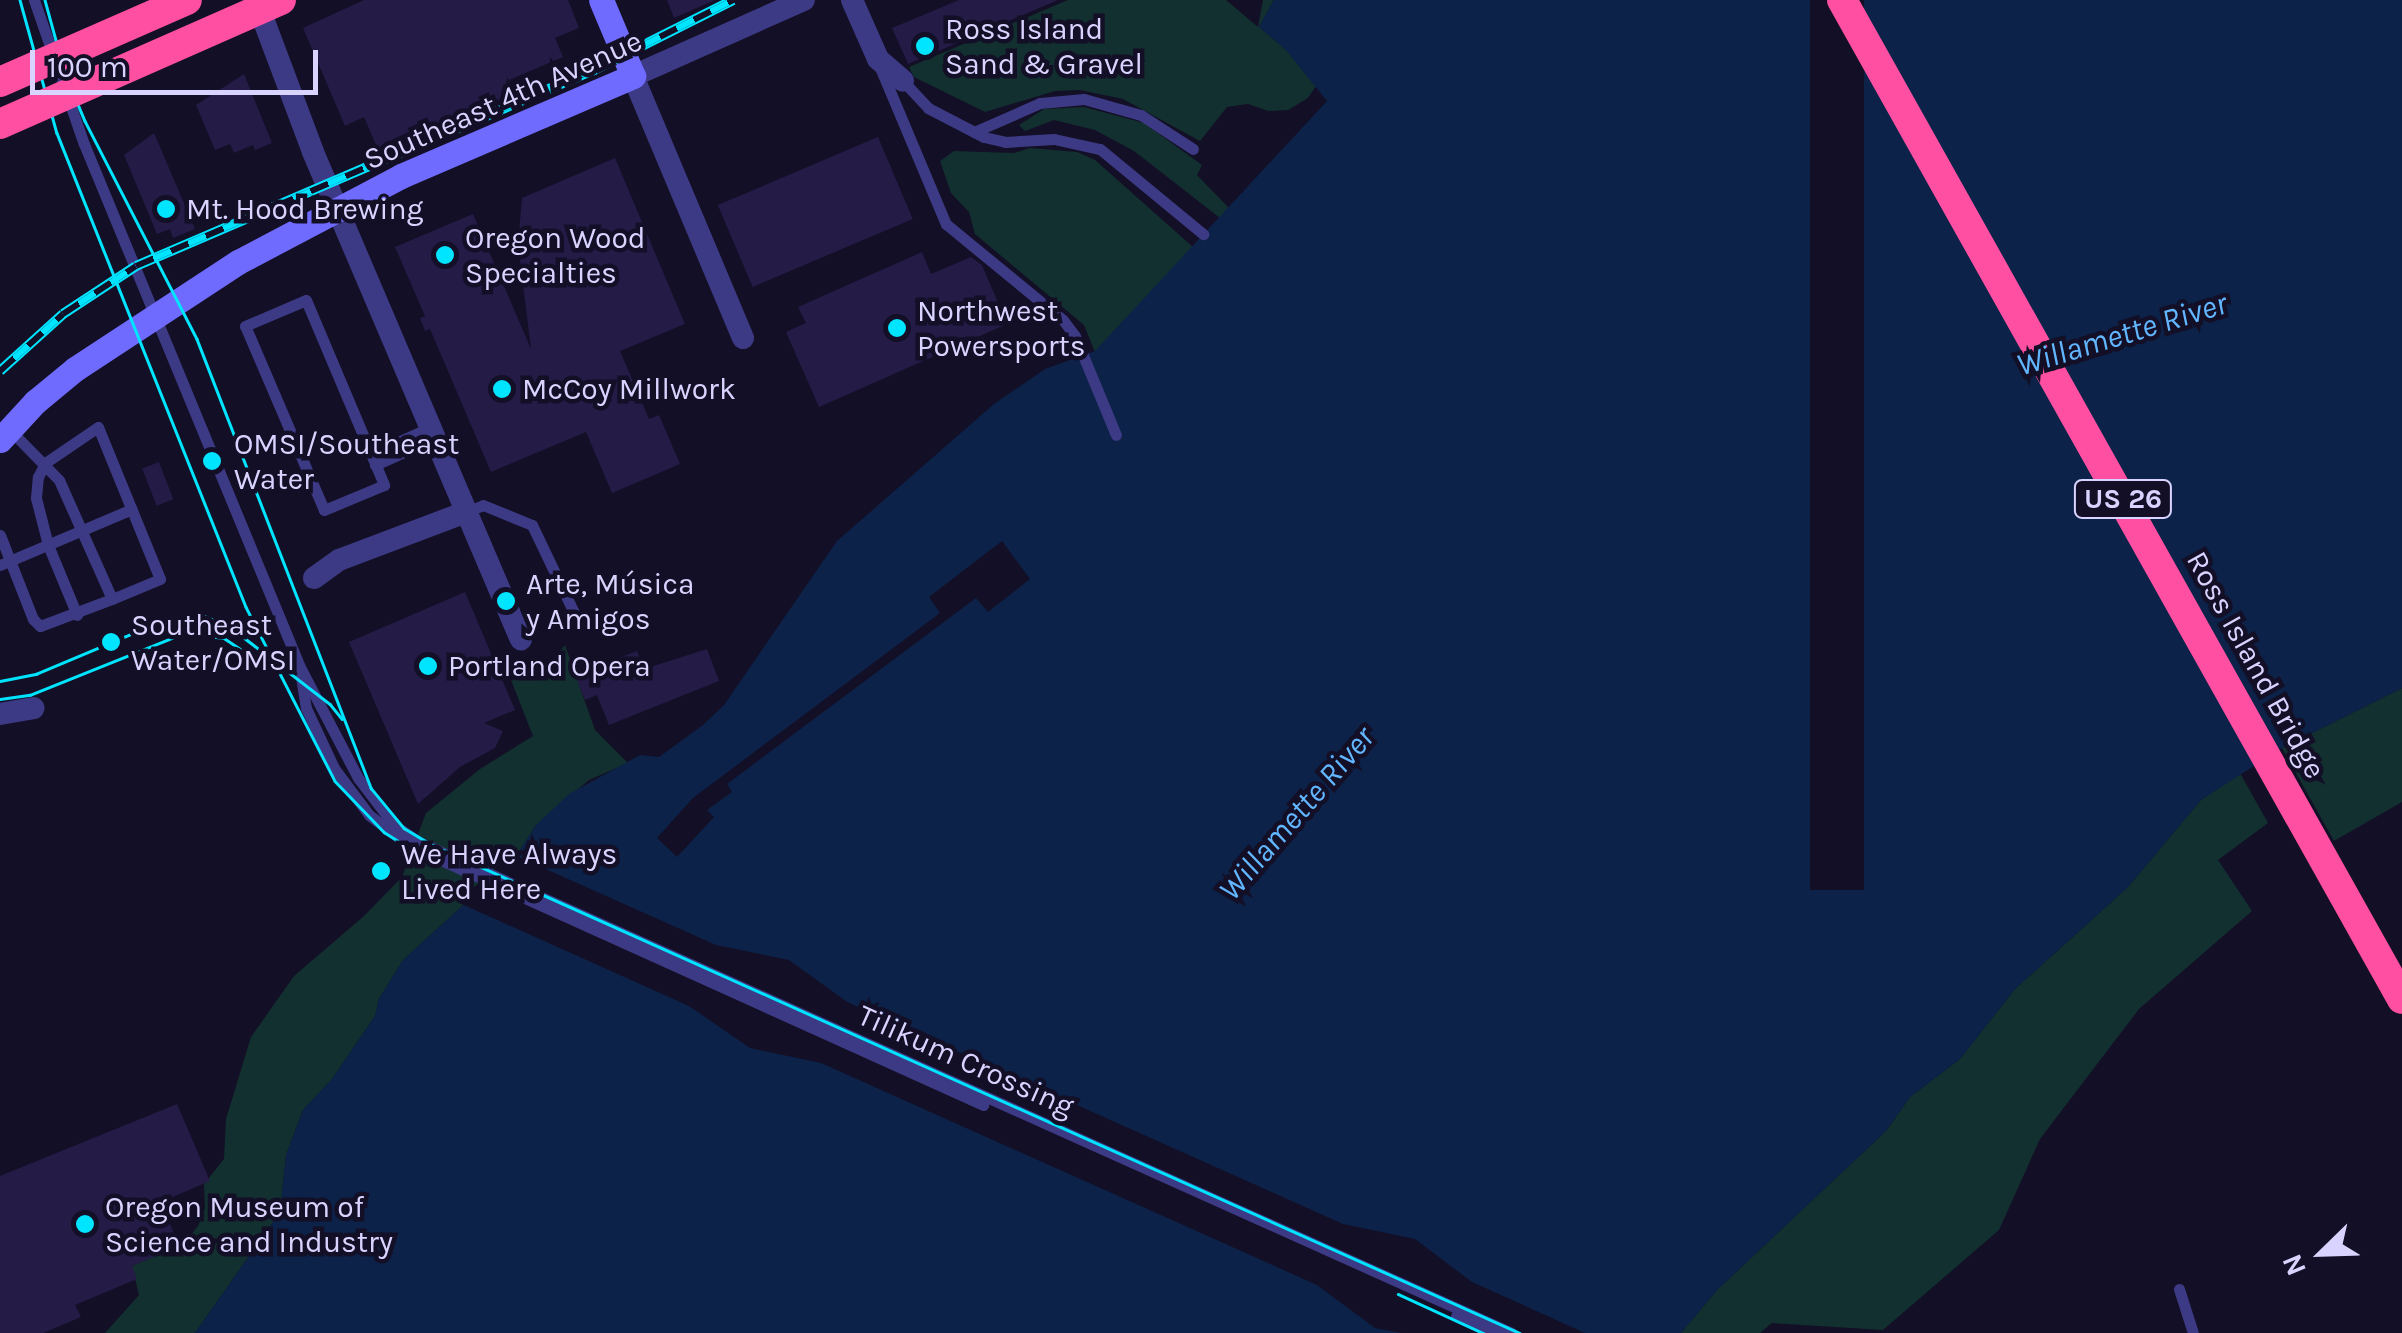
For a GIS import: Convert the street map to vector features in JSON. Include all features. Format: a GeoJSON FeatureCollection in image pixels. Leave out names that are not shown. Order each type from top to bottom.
{"type":"FeatureCollection","features":[{"type":"Feature","properties":{"kind":"highway"},"geometry":{"type":"LineString","coordinates":[[0,82],[188,0]]}},
{"type":"Feature","properties":{"kind":"highway"},"geometry":{"type":"LineString","coordinates":[[0,124],[281,0]]}},
{"type":"Feature","properties":{"kind":"highway","name":"Ross Island Bridge"},"geometry":{"type":"LineString","coordinates":[[1842,0],[2402,999]]}},
{"type":"Feature","properties":{"kind":"street"},"geometry":{"type":"LineString","coordinates":[[256,0],[338,211],[521,640]]}},
{"type":"Feature","properties":{"kind":"street"},"geometry":{"type":"LineString","coordinates":[[601,0],[743,338]]}},
{"type":"Feature","properties":{"kind":"street","name":"Southeast 4th Avenue"},"geometry":{"type":"LineString","coordinates":[[4,435],[56,384],[156,313],[252,254],[418,169],[804,0]]}},
{"type":"Feature","properties":{"kind":"street"},"geometry":{"type":"LineString","coordinates":[[852,0],[878,59],[903,81]]}},
{"type":"Feature","properties":{"kind":"street"},"geometry":{"type":"LineString","coordinates":[[314,578],[339,560],[466,512]]}},
{"type":"Feature","properties":{"kind":"street"},"geometry":{"type":"LineString","coordinates":[[0,714],[34,708]]}},
{"type":"Feature","properties":{"kind":"lane"},"geometry":{"type":"LineString","coordinates":[[34,0],[84,144],[300,668],[306,708],[334,768],[369,815],[400,834]]}},
{"type":"Feature","properties":{"kind":"lane"},"geometry":{"type":"LineString","coordinates":[[42,0],[45,32]]}},
{"type":"Feature","properties":{"kind":"lane"},"geometry":{"type":"LineString","coordinates":[[878,59],[946,224],[1063,320],[1075,336],[1116,435]]}},
{"type":"Feature","properties":{"kind":"lane"},"geometry":{"type":"LineString","coordinates":[[903,81],[928,108],[974,132],[1005,142],[1054,138],[1100,149],[1203,234]]}},
{"type":"Feature","properties":{"kind":"lane"},"geometry":{"type":"LineString","coordinates":[[974,132],[1040,103],[1084,99],[1141,115],[1193,149]]}},
{"type":"Feature","properties":{"kind":"lane"},"geometry":{"type":"LineString","coordinates":[[306,300],[373,459],[384,485],[324,510],[245,326],[306,300]]}},
{"type":"Feature","properties":{"kind":"lane"},"geometry":{"type":"LineString","coordinates":[[0,535],[5,563],[32,619],[40,626],[76,615],[160,578],[98,427],[45,463],[36,498],[48,544],[76,615]]}},
{"type":"Feature","properties":{"kind":"lane"},"geometry":{"type":"LineString","coordinates":[[373,459],[431,434]]}},
{"type":"Feature","properties":{"kind":"lane"},"geometry":{"type":"LineString","coordinates":[[4,435],[45,463],[59,480],[112,599]]}},
{"type":"Feature","properties":{"kind":"lane"},"geometry":{"type":"LineString","coordinates":[[466,512],[483,505],[532,525],[579,623]]}},
{"type":"Feature","properties":{"kind":"lane"},"geometry":{"type":"LineString","coordinates":[[5,563],[132,508]]}},
{"type":"Feature","properties":{"kind":"lane","name":"Tilikum Crossing"},"geometry":{"type":"LineString","coordinates":[[400,834],[531,902],[1493,1333]]}},
{"type":"Feature","properties":{"kind":"lane","name":"Tilikum Crossing"},"geometry":{"type":"LineString","coordinates":[[400,834],[1512,1333]]}},
{"type":"Feature","properties":{"kind":"lane"},"geometry":{"type":"LineString","coordinates":[[2179,1289],[2193,1333]]}},
{"type":"Feature","properties":{"kind":"green space"},"geometry":{"type":"Polygon","coordinates":[[[1068,0],[1226,0],[1258,27],[1263,0],[1274,0],[1259,27],[1286,50],[1316,86],[1308,98],[1288,110],[1268,111],[1248,104],[1227,107],[1200,141],[1123,99],[1080,90],[1055,91],[985,112],[914,77],[909,67],[1068,0]]]}},
{"type":"Feature","properties":{"kind":"green space"},"geometry":{"type":"Polygon","coordinates":[[[1084,107],[1144,123],[1202,165],[1197,175],[1229,208],[1220,218],[1134,151],[1095,130],[1054,120],[1025,131],[1019,125],[1044,109],[1084,107]]]}},
{"type":"Feature","properties":{"kind":"green space"},"geometry":{"type":"Polygon","coordinates":[[[1030,148],[1077,152],[1095,160],[1193,247],[1095,352],[1084,325],[975,234],[969,212],[951,193],[940,161],[954,151],[1014,153],[1030,148]]]}},
{"type":"Feature","properties":{"kind":"green space"},"geometry":{"type":"Polygon","coordinates":[[[565,645],[595,730],[628,763],[589,780],[536,825],[515,858],[403,960],[379,999],[375,1016],[332,1079],[303,1110],[286,1155],[280,1212],[195,1333],[105,1333],[139,1295],[132,1266],[183,1244],[198,1226],[205,1208],[204,1184],[224,1159],[226,1119],[251,1037],[294,976],[364,916],[402,877],[426,813],[480,769],[533,736],[509,675],[534,674],[551,663],[565,645]]]}},
{"type":"Feature","properties":{"kind":"green space"},"geometry":{"type":"Polygon","coordinates":[[[2402,688],[2402,802],[2334,841],[2282,748],[2402,688]]]}},
{"type":"Feature","properties":{"kind":"green space"},"geometry":{"type":"Polygon","coordinates":[[[2240,773],[2268,823],[2218,860],[2252,911],[2139,1009],[2040,1139],[1999,1230],[1883,1330],[1772,1323],[1760,1333],[1681,1333],[1717,1290],[1886,1131],[1910,1097],[1960,1059],[2015,989],[2128,887],[2201,800],[2240,773]]]}},
{"type":"Feature","properties":{"kind":"water","name":"Willamette River"},"geometry":{"type":"Polygon","coordinates":[[[1274,0],[2402,0],[2402,688],[2282,748],[2201,800],[2128,887],[2015,989],[1960,1059],[1910,1097],[1886,1131],[1717,1290],[1681,1333],[195,1333],[280,1212],[286,1155],[303,1110],[332,1079],[375,1016],[379,999],[403,960],[515,858],[536,825],[569,794],[640,755],[659,757],[703,725],[724,705],[837,541],[994,404],[1045,369],[1095,351],[1327,101],[1286,50],[1259,27],[1274,0]]]}},
{"type":"Feature","properties":{"kind":"pier"},"geometry":{"type":"Polygon","coordinates":[[[1810,0],[1864,0],[1864,890],[1810,890],[1810,0]]]}},
{"type":"Feature","properties":{"kind":"pier"},"geometry":{"type":"Polygon","coordinates":[[[1002,541],[1030,579],[988,612],[976,598],[727,784],[732,792],[707,810],[714,817],[677,857],[657,838],[693,798],[940,613],[929,597],[1002,541]]]}},
{"type":"Feature","properties":{"kind":"pier"},"geometry":{"type":"Polygon","coordinates":[[[512,854],[716,945],[789,960],[847,1002],[1343,1224],[1415,1239],[1472,1282],[1585,1333],[1402,1333],[1375,1328],[1317,1285],[821,1063],[750,1048],[689,1006],[457,902],[512,854]]]}},
{"type":"Feature","properties":{"kind":"building"},"geometry":{"type":"Polygon","coordinates":[[[364,0],[568,0],[579,28],[555,38],[563,57],[509,80],[514,93],[378,150],[364,117],[345,126],[303,28],[364,0]]]}},
{"type":"Feature","properties":{"kind":"building"},"geometry":{"type":"Polygon","coordinates":[[[667,0],[715,0],[674,18],[667,0]]]}},
{"type":"Feature","properties":{"kind":"building","name":"Ross Island Sand & Gravel"},"geometry":{"type":"Polygon","coordinates":[[[959,0],[1058,0],[908,64],[892,28],[959,0]]]}},
{"type":"Feature","properties":{"kind":"building"},"geometry":{"type":"Polygon","coordinates":[[[244,74],[272,143],[234,153],[230,144],[215,150],[196,105],[244,74]]]}},
{"type":"Feature","properties":{"kind":"building"},"geometry":{"type":"Polygon","coordinates":[[[154,133],[195,229],[173,238],[170,229],[157,234],[124,155],[154,133]]]}},
{"type":"Feature","properties":{"kind":"building"},"geometry":{"type":"Polygon","coordinates":[[[878,137],[913,219],[753,287],[718,205],[878,137]]]}},
{"type":"Feature","properties":{"kind":"building"},"geometry":{"type":"Polygon","coordinates":[[[615,158],[685,324],[620,351],[649,419],[659,415],[680,464],[612,493],[586,432],[491,472],[430,329],[425,331],[420,318],[425,316],[395,247],[473,214],[531,349],[518,244],[522,198],[615,158]]]}},
{"type":"Feature","properties":{"kind":"building","name":"Northwest Powersports"},"geometry":{"type":"Polygon","coordinates":[[[922,252],[931,274],[971,257],[982,265],[1007,324],[819,407],[786,332],[806,323],[798,307],[922,252]]]}},
{"type":"Feature","properties":{"kind":"building"},"geometry":{"type":"Polygon","coordinates":[[[159,462],[173,499],[157,506],[142,468],[159,462]]]}},
{"type":"Feature","properties":{"kind":"building","name":"Portland Opera"},"geometry":{"type":"Polygon","coordinates":[[[465,592],[515,710],[484,723],[503,731],[495,748],[460,767],[418,804],[349,642],[465,592]]]}},
{"type":"Feature","properties":{"kind":"building"},"geometry":{"type":"Polygon","coordinates":[[[707,649],[719,681],[609,725],[597,695],[585,700],[575,675],[637,651],[644,669],[707,649]]]}},
{"type":"Feature","properties":{"kind":"building","name":"Oregon Museum of Science and Industry"},"geometry":{"type":"Polygon","coordinates":[[[177,1104],[210,1181],[161,1202],[179,1246],[132,1266],[137,1279],[75,1305],[81,1317],[43,1333],[0,1333],[0,1176],[177,1104]]]}},
{"type":"Feature","properties":{"kind":"tram line"},"geometry":{"type":"LineString","coordinates":[[20,0],[57,133],[246,607],[335,781],[384,832],[418,853]]}},
{"type":"Feature","properties":{"kind":"tram line"},"geometry":{"type":"LineString","coordinates":[[45,0],[65,73],[85,121],[197,339],[371,788],[404,828],[432,845],[1520,1333]]}},
{"type":"Feature","properties":{"kind":"tram line"},"geometry":{"type":"LineString","coordinates":[[0,681],[36,674],[169,618],[204,616],[229,626],[330,704],[342,719]]}},
{"type":"Feature","properties":{"kind":"tram line"},"geometry":{"type":"LineString","coordinates":[[0,699],[30,695],[184,633],[224,638],[242,650]]}},
{"type":"Feature","properties":{"kind":"tram line"},"geometry":{"type":"LineString","coordinates":[[1398,1294],[1483,1333]]}},
{"type":"Feature","properties":{"kind":"railway"},"geometry":{"type":"LineString","coordinates":[[0,371],[63,314],[136,266],[592,71],[733,0]]}},
{"type":"Feature","properties":{"kind":"place","name":"Ross Island Sand & Gravel"},"geometry":{"type":"Point","coordinates":[925,46]}},
{"type":"Feature","properties":{"kind":"place","name":"Mt. Hood Brewing"},"geometry":{"type":"Point","coordinates":[166,209]}},
{"type":"Feature","properties":{"kind":"place","name":"Oregon Wood Specialties"},"geometry":{"type":"Point","coordinates":[445,255]}},
{"type":"Feature","properties":{"kind":"place","name":"Northwest Powersports"},"geometry":{"type":"Point","coordinates":[897,328]}},
{"type":"Feature","properties":{"kind":"place","name":"McCoy Millwork"},"geometry":{"type":"Point","coordinates":[502,389]}},
{"type":"Feature","properties":{"kind":"place","name":"OMSI/Southeast Water"},"geometry":{"type":"Point","coordinates":[212,461]}},
{"type":"Feature","properties":{"kind":"place","name":"Arte, Música y Amigos"},"geometry":{"type":"Point","coordinates":[506,601]}},
{"type":"Feature","properties":{"kind":"place","name":"Southeast Water/OMSI"},"geometry":{"type":"Point","coordinates":[111,642]}},
{"type":"Feature","properties":{"kind":"place","name":"Portland Opera"},"geometry":{"type":"Point","coordinates":[428,666]}},
{"type":"Feature","properties":{"kind":"place","name":"We Have Always Lived Here"},"geometry":{"type":"Point","coordinates":[381,871]}},
{"type":"Feature","properties":{"kind":"place","name":"Oregon Museum of Science and Industry"},"geometry":{"type":"Point","coordinates":[85,1224]}}]}
